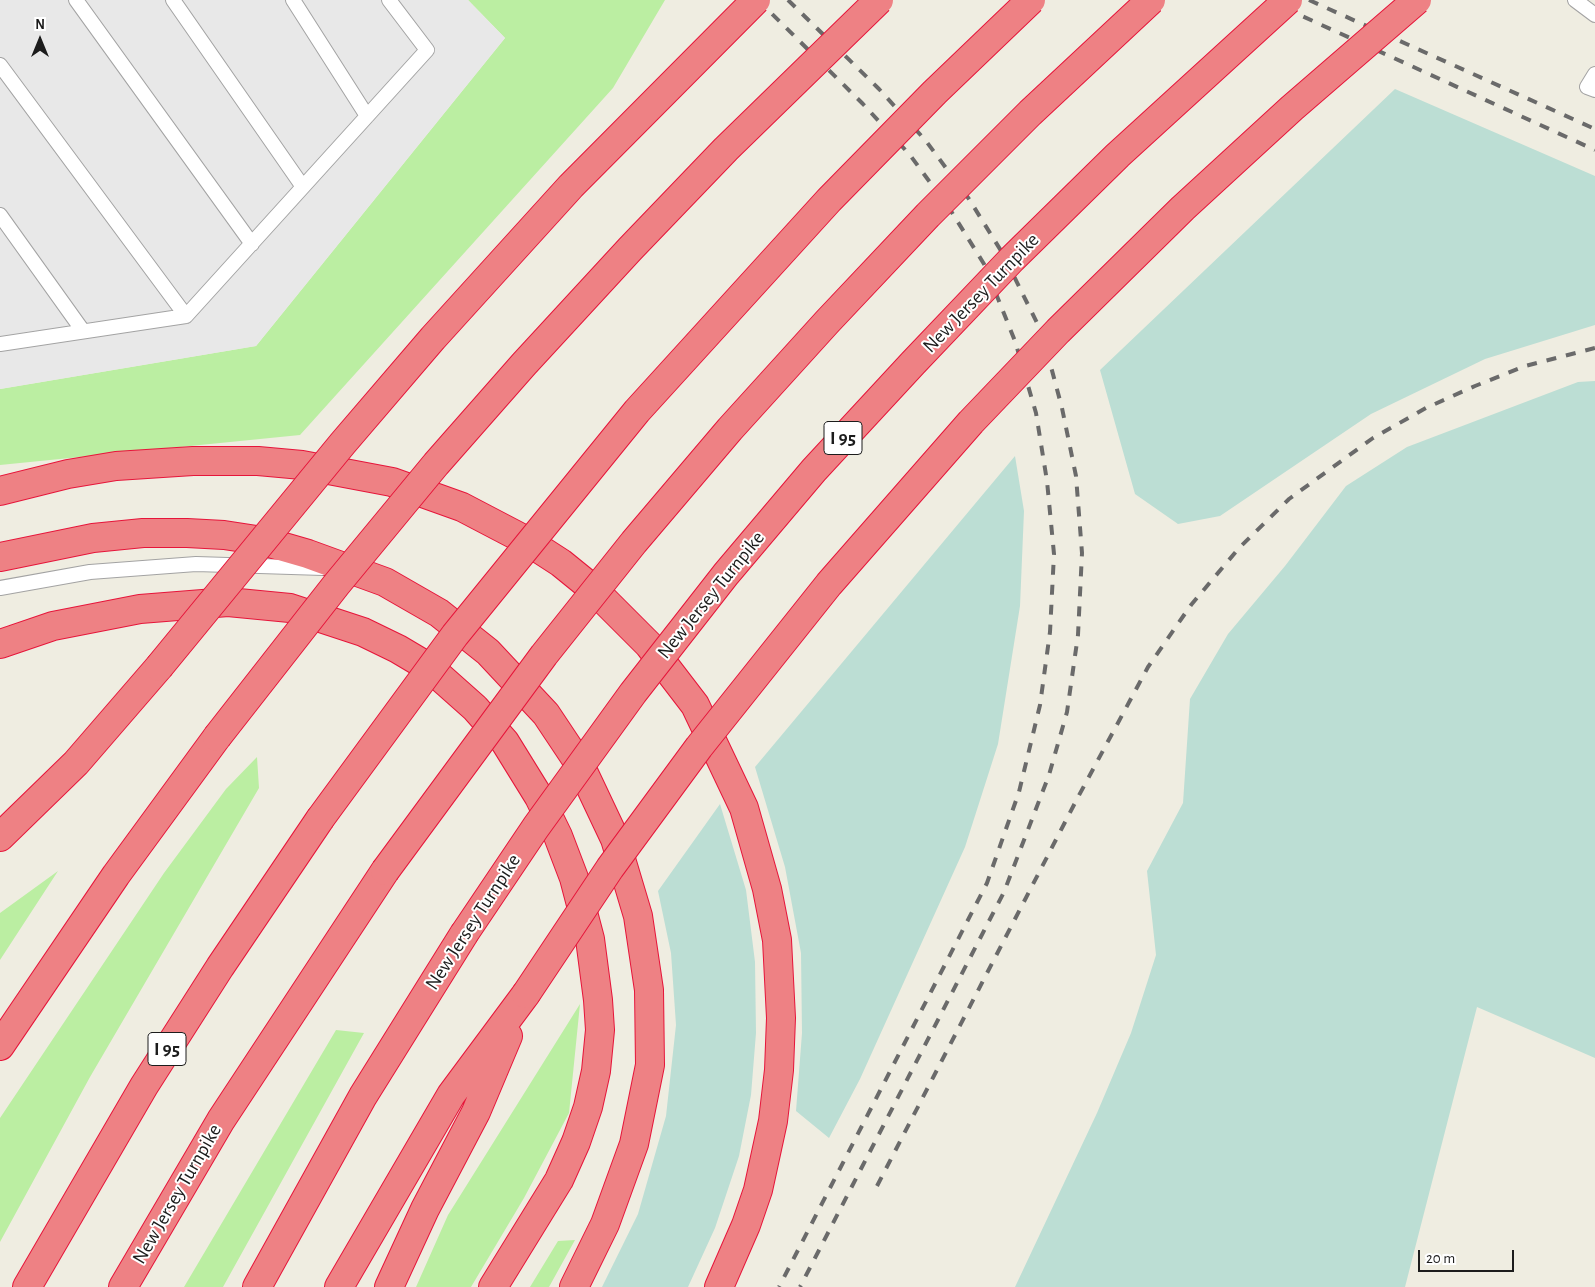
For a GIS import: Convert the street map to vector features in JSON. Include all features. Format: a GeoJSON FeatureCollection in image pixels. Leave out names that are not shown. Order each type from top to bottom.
{"type":"FeatureCollection","features":[{"type":"Feature","properties":{"kind":"highway"},"geometry":{"type":"LineString","coordinates":[[0,837],[76,763],[159,667],[323,467],[433,338],[571,186],[756,0]]}},
{"type":"Feature","properties":{"kind":"highway"},"geometry":{"type":"LineString","coordinates":[[0,1046],[116,875],[217,737],[336,585],[436,464],[524,364],[630,249],[726,149],[879,0]]}},
{"type":"Feature","properties":{"kind":"highway","name":"I 95"},"geometry":{"type":"LineString","coordinates":[[27,1287],[149,1078],[220,967],[320,819],[455,635],[637,411],[829,200],[935,92],[1031,0]]}},
{"type":"Feature","properties":{"kind":"highway","name":"New Jersey Turnpike"},"geometry":{"type":"LineString","coordinates":[[123,1287],[221,1120],[385,871],[544,655],[634,542],[730,429],[928,215],[1030,113],[1151,0]]}},
{"type":"Feature","properties":{"kind":"highway","name":"New Jersey Turnpike"},"geometry":{"type":"LineString","coordinates":[[257,1287],[363,1096],[464,934],[536,827],[633,693],[726,574],[814,470],[1019,252],[1118,155],[1288,0]]}},
{"type":"Feature","properties":{"kind":"highway"},"geometry":{"type":"LineString","coordinates":[[339,1287],[451,1095],[526,994],[610,868],[700,747],[829,584],[965,430],[1058,331],[1183,208],[1262,134],[1417,0]]}},
{"type":"Feature","properties":{"kind":"highway"},"geometry":{"type":"LineString","coordinates":[[0,491],[68,474],[140,464],[239,461],[323,467],[392,482],[445,500],[496,524],[561,563],[593,589],[649,645],[695,705],[744,808],[767,889],[777,940],[781,1018],[778,1088],[766,1156],[746,1225],[719,1287]]}},
{"type":"Feature","properties":{"kind":"highway"},"geometry":{"type":"LineString","coordinates":[[0,557],[93,538],[143,533],[188,533],[224,535],[263,541],[352,568],[404,592],[444,617],[488,652],[532,697],[560,732],[580,765],[604,812],[626,870],[641,934],[649,990],[650,1046],[647,1084],[634,1144],[605,1224],[574,1287]]}},
{"type":"Feature","properties":{"kind":"highway"},"geometry":{"type":"LineString","coordinates":[[0,644],[54,626],[140,609],[228,602],[290,608],[363,632],[430,668],[463,696],[488,721],[505,742],[529,778],[543,805],[558,836],[574,878],[590,939],[600,1030],[596,1071],[588,1108],[576,1142],[559,1180],[493,1287]]}},
{"type":"Feature","properties":{"kind":"highway"},"geometry":{"type":"LineString","coordinates":[[389,1287],[425,1209],[476,1112],[526,994]]}},
{"type":"Feature","properties":{"kind":"lane"},"geometry":{"type":"LineString","coordinates":[[76,0],[252,244]]}},
{"type":"Feature","properties":{"kind":"lane"},"geometry":{"type":"LineString","coordinates":[[173,0],[303,186]]}},
{"type":"Feature","properties":{"kind":"lane"},"geometry":{"type":"LineString","coordinates":[[293,0],[367,116]]}},
{"type":"Feature","properties":{"kind":"lane"},"geometry":{"type":"LineString","coordinates":[[0,344],[186,316],[427,50],[389,0]]}},
{"type":"Feature","properties":{"kind":"lane"},"geometry":{"type":"LineString","coordinates":[[1575,0],[1595,15]]}},
{"type":"Feature","properties":{"kind":"lane"},"geometry":{"type":"LineString","coordinates":[[1589,0],[1595,6]]}},
{"type":"Feature","properties":{"kind":"lane"},"geometry":{"type":"LineString","coordinates":[[0,64],[186,316]]}},
{"type":"Feature","properties":{"kind":"lane"},"geometry":{"type":"LineString","coordinates":[[1595,74],[1587,87],[1595,90]]}},
{"type":"Feature","properties":{"kind":"lane"},"geometry":{"type":"LineString","coordinates":[[0,215],[83,331]]}},
{"type":"Feature","properties":{"kind":"lane"},"geometry":{"type":"LineString","coordinates":[[0,588],[90,572],[196,564],[352,568]]}},
{"type":"Feature","properties":{"kind":"green space"},"geometry":{"type":"Polygon","coordinates":[[[468,0],[665,0],[613,88],[300,435],[0,465],[0,389],[256,346],[505,38],[468,0]]]}},
{"type":"Feature","properties":{"kind":"green space"},"geometry":{"type":"Polygon","coordinates":[[[257,757],[259,788],[90,1077],[0,1242],[0,1118],[164,873],[226,789],[257,757]]]}},
{"type":"Feature","properties":{"kind":"green space"},"geometry":{"type":"Polygon","coordinates":[[[58,871],[0,960],[0,913],[58,871]]]}},
{"type":"Feature","properties":{"kind":"green space"},"geometry":{"type":"Polygon","coordinates":[[[580,1004],[569,1113],[524,1198],[471,1287],[416,1287],[448,1215],[580,1004]]]}},
{"type":"Feature","properties":{"kind":"green space"},"geometry":{"type":"Polygon","coordinates":[[[336,1030],[364,1033],[223,1287],[184,1287],[336,1030]]]}},
{"type":"Feature","properties":{"kind":"green space"},"geometry":{"type":"Polygon","coordinates":[[[575,1240],[549,1287],[530,1287],[558,1241],[575,1240]]]}},
{"type":"Feature","properties":{"kind":"shaded area"},"geometry":{"type":"Polygon","coordinates":[[[0,0],[468,0],[505,38],[256,346],[0,389],[0,0]]]}},
{"type":"Feature","properties":{"kind":"shaded area"},"geometry":{"type":"Polygon","coordinates":[[[1395,89],[1595,176],[1595,325],[1485,359],[1371,414],[1220,516],[1178,524],[1135,494],[1100,370],[1395,89]]]}},
{"type":"Feature","properties":{"kind":"shaded area"},"geometry":{"type":"Polygon","coordinates":[[[1595,381],[1595,1058],[1477,1007],[1405,1287],[1015,1287],[1097,1113],[1131,1033],[1156,955],[1147,871],[1183,803],[1190,699],[1228,634],[1285,566],[1346,486],[1407,447],[1578,382],[1595,381]]]}},
{"type":"Feature","properties":{"kind":"shaded area"},"geometry":{"type":"Polygon","coordinates":[[[1015,456],[1024,511],[1020,606],[998,744],[965,847],[860,1079],[829,1138],[796,1111],[802,1033],[801,953],[785,867],[755,767],[1015,456]]]}},
{"type":"Feature","properties":{"kind":"shaded area"},"geometry":{"type":"Polygon","coordinates":[[[720,804],[746,890],[755,962],[756,1033],[751,1095],[739,1156],[715,1228],[688,1287],[602,1287],[638,1214],[666,1116],[676,1025],[671,953],[658,891],[720,804]]]}},
{"type":"Feature","properties":{"kind":"railway"},"geometry":{"type":"LineString","coordinates":[[758,0],[863,104],[910,155],[951,211],[984,264],[1015,341],[1036,413],[1047,481],[1054,554],[1050,632],[1040,705],[1019,792],[987,883],[779,1287]]}},
{"type":"Feature","properties":{"kind":"railway"},"geometry":{"type":"LineString","coordinates":[[788,0],[879,89],[926,141],[969,199],[1003,254],[1042,333],[1062,408],[1076,476],[1082,553],[1078,635],[1067,712],[1049,775],[1004,892],[800,1287]]}},
{"type":"Feature","properties":{"kind":"railway"},"geometry":{"type":"LineString","coordinates":[[1267,0],[1595,150]]}},
{"type":"Feature","properties":{"kind":"railway"},"geometry":{"type":"LineString","coordinates":[[1309,0],[1595,129]]}},
{"type":"Feature","properties":{"kind":"railway"},"geometry":{"type":"LineString","coordinates":[[877,1186],[1077,799],[1148,667],[1191,605],[1239,548],[1289,499],[1373,438],[1426,408],[1525,366],[1595,348]]}}]}
